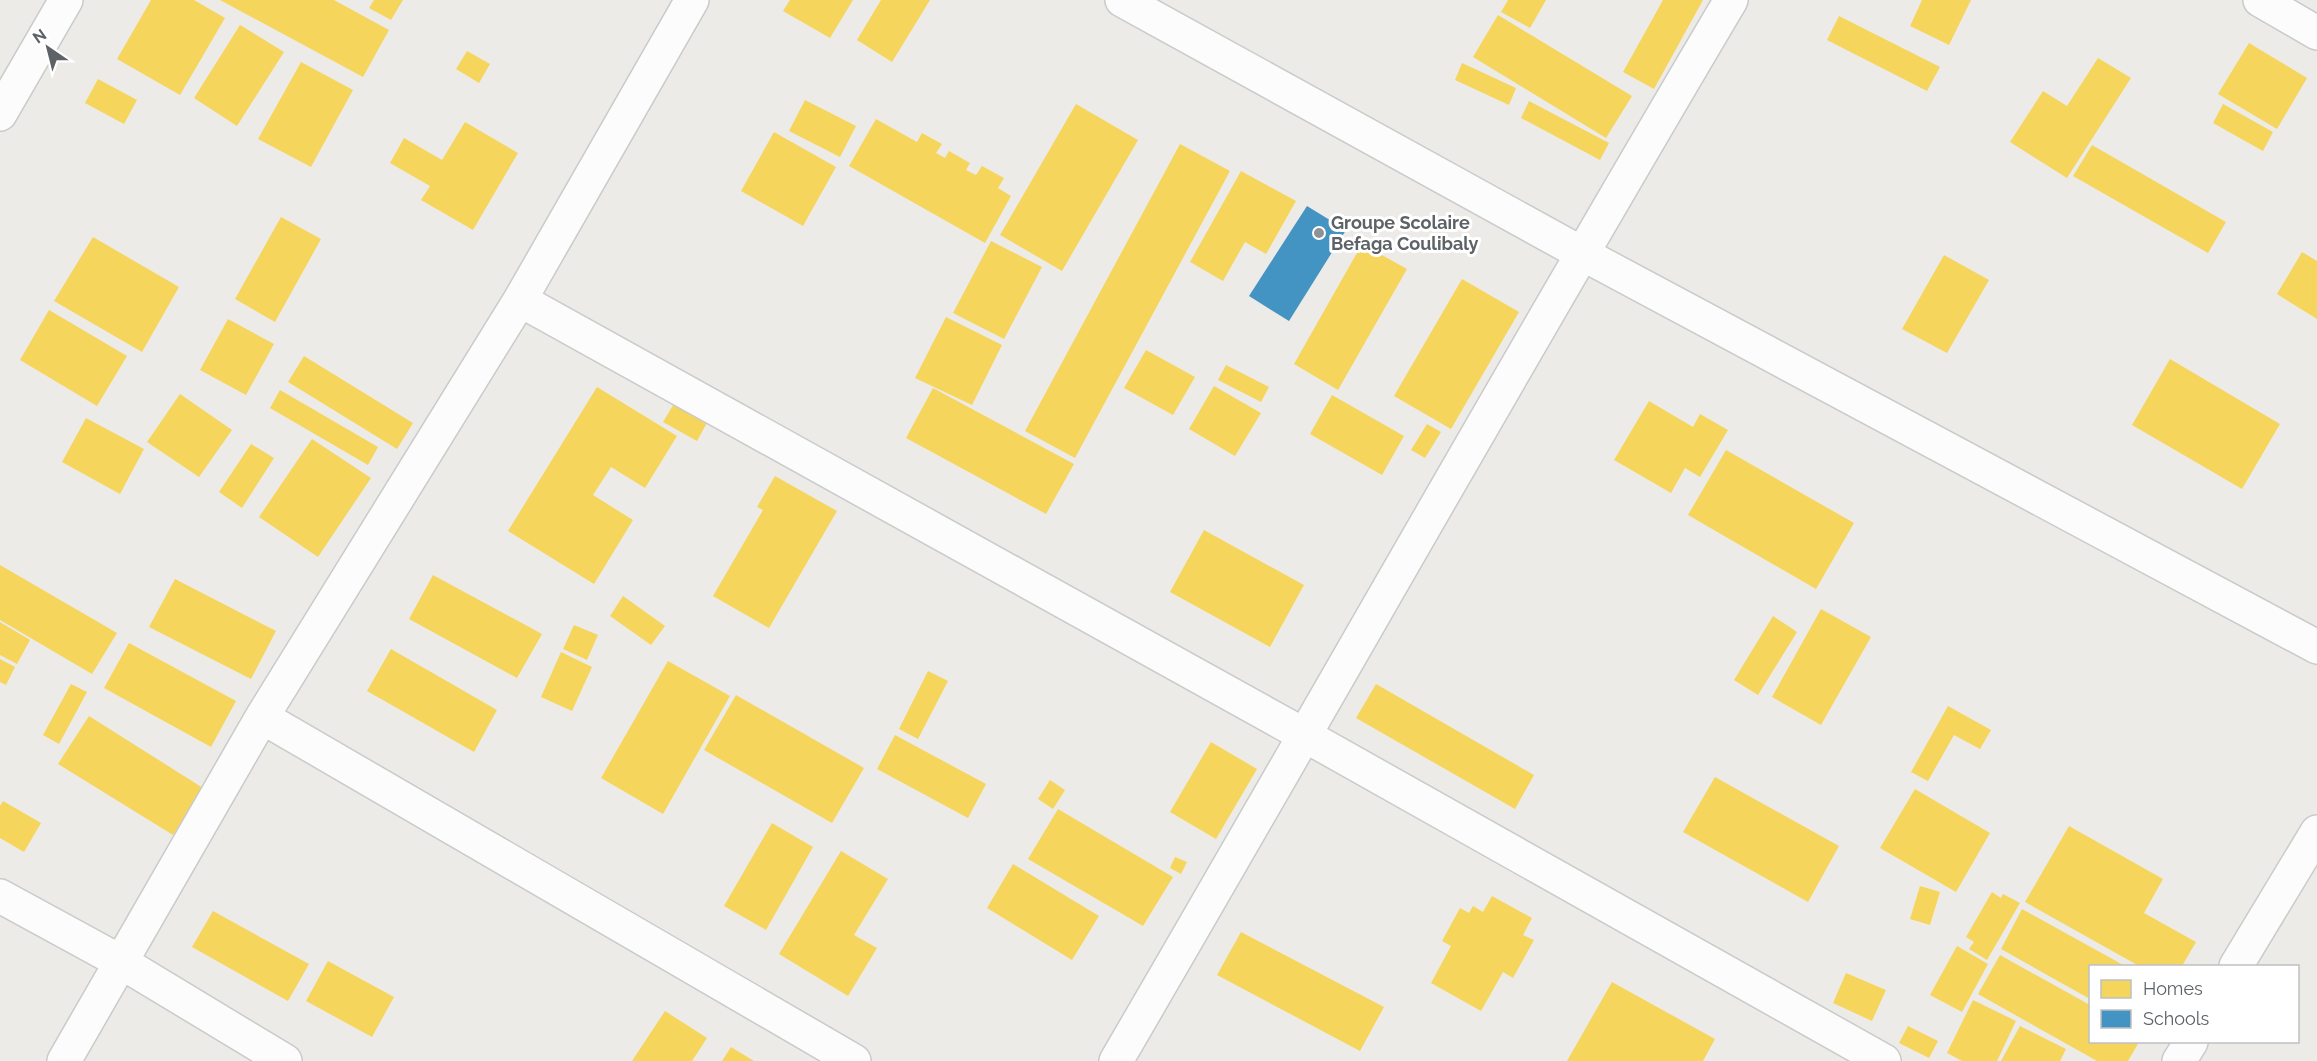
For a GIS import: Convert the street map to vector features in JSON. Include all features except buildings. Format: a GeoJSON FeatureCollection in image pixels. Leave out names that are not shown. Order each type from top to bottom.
{"type":"FeatureCollection","features":[{"type":"Feature","properties":{"kind":"street"},"geometry":{"type":"LineString","coordinates":[[0,114],[66,0]]}},
{"type":"Feature","properties":{"kind":"street"},"geometry":{"type":"LineString","coordinates":[[64,1061],[262,717],[520,300],[692,0]]}},
{"type":"Feature","properties":{"kind":"street"},"geometry":{"type":"LineString","coordinates":[[1122,0],[1581,253],[2317,647]]}},
{"type":"Feature","properties":{"kind":"street"},"geometry":{"type":"LineString","coordinates":[[1116,1061],[1306,736],[1581,253],[1731,0]]}},
{"type":"Feature","properties":{"kind":"street"},"geometry":{"type":"LineString","coordinates":[[2260,0],[2317,33]]}},
{"type":"Feature","properties":{"kind":"street"},"geometry":{"type":"LineString","coordinates":[[520,300],[1306,736],[1884,1061]]}},
{"type":"Feature","properties":{"kind":"street"},"geometry":{"type":"LineString","coordinates":[[262,717],[854,1061]]}},
{"type":"Feature","properties":{"kind":"street"},"geometry":{"type":"LineString","coordinates":[[2237,965],[2317,832]]}},
{"type":"Feature","properties":{"kind":"street"},"geometry":{"type":"LineString","coordinates":[[0,896],[122,962],[285,1061]]}},
{"type":"Feature","properties":{"kind":"street"},"geometry":{"type":"LineString","coordinates":[[2179,1061],[2190,1043]]}},
{"type":"Feature","properties":{"kind":"place","name":"Groupe Scolaire Befaga Coulibaly"},"geometry":{"type":"Point","coordinates":[1319,233]}}]}
